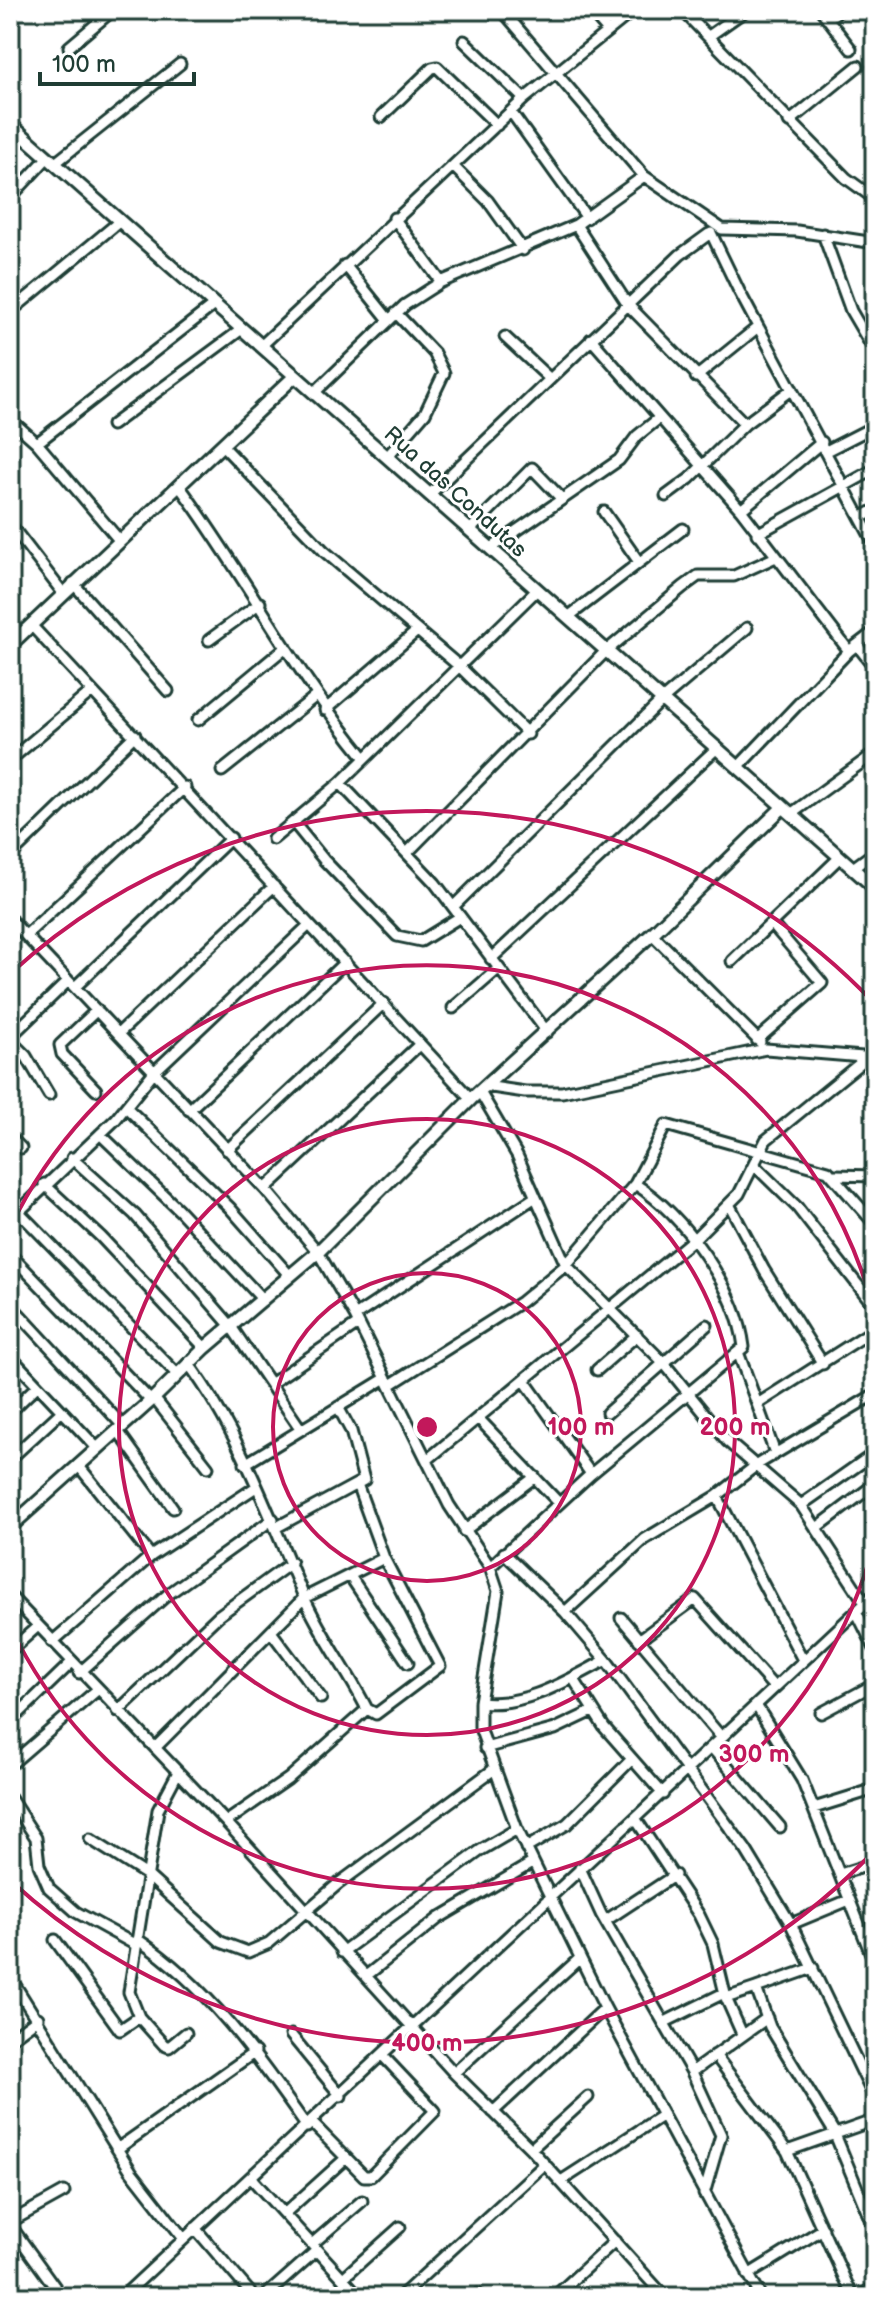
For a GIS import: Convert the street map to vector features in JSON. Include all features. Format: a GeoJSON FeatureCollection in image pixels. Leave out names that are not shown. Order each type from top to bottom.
{"type":"FeatureCollection","features":[{"type":"Feature","properties":{"kind":"street"},"geometry":{"type":"LineString","coordinates":[[69,47],[113,10]]}},
{"type":"Feature","properties":{"kind":"street"},"geometry":{"type":"LineString","coordinates":[[502,10],[644,176],[722,229]]}},
{"type":"Feature","properties":{"kind":"street"},"geometry":{"type":"LineString","coordinates":[[590,10],[608,31]]}},
{"type":"Feature","properties":{"kind":"street"},"geometry":{"type":"LineString","coordinates":[[261,346],[524,99],[634,10]]}},
{"type":"Feature","properties":{"kind":"street"},"geometry":{"type":"LineString","coordinates":[[682,10],[846,178],[875,199]]}},
{"type":"Feature","properties":{"kind":"street"},"geometry":{"type":"LineString","coordinates":[[709,36],[746,10]]}},
{"type":"Feature","properties":{"kind":"street"},"geometry":{"type":"LineString","coordinates":[[840,10],[824,14],[851,49]]}},
{"type":"Feature","properties":{"kind":"street"},"geometry":{"type":"LineString","coordinates":[[464,41],[524,99]]}},
{"type":"Feature","properties":{"kind":"street"},"geometry":{"type":"LineString","coordinates":[[10,198],[51,161],[180,64]]}},
{"type":"Feature","properties":{"kind":"street"},"geometry":{"type":"LineString","coordinates":[[789,122],[858,66]]}},
{"type":"Feature","properties":{"kind":"street"},"geometry":{"type":"LineString","coordinates":[[381,117],[432,68],[437,67],[497,125]]}},
{"type":"Feature","properties":{"kind":"street"},"geometry":{"type":"LineString","coordinates":[[511,112],[587,218]]}},
{"type":"Feature","properties":{"kind":"street","name":"Rua das Condutas"},"geometry":{"type":"LineString","coordinates":[[10,124],[875,888]]}},
{"type":"Feature","properties":{"kind":"street"},"geometry":{"type":"LineString","coordinates":[[453,166],[488,201],[523,250]]}},
{"type":"Feature","properties":{"kind":"street"},"geometry":{"type":"LineString","coordinates":[[314,393],[392,317],[441,282],[523,250],[576,225],[644,176]]}},
{"type":"Feature","properties":{"kind":"street"},"geometry":{"type":"LineString","coordinates":[[394,218],[441,282]]}},
{"type":"Feature","properties":{"kind":"street"},"geometry":{"type":"LineString","coordinates":[[10,312],[120,221]]}},
{"type":"Feature","properties":{"kind":"street"},"geometry":{"type":"LineString","coordinates":[[576,225],[628,305],[745,424]]}},
{"type":"Feature","properties":{"kind":"street"},"geometry":{"type":"LineString","coordinates":[[429,495],[680,255],[709,234],[722,229],[823,234],[875,243]]}},
{"type":"Feature","properties":{"kind":"street"},"geometry":{"type":"LineString","coordinates":[[709,234],[875,545]]}},
{"type":"Feature","properties":{"kind":"street"},"geometry":{"type":"LineString","coordinates":[[823,234],[851,311],[875,352]]}},
{"type":"Feature","properties":{"kind":"street"},"geometry":{"type":"LineString","coordinates":[[345,265],[392,317],[434,353],[444,373],[425,413],[387,457]]}},
{"type":"Feature","properties":{"kind":"street"},"geometry":{"type":"LineString","coordinates":[[37,443],[214,305]]}},
{"type":"Feature","properties":{"kind":"street"},"geometry":{"type":"LineString","coordinates":[[696,377],[758,327]]}},
{"type":"Feature","properties":{"kind":"street"},"geometry":{"type":"LineString","coordinates":[[112,425],[242,329]]}},
{"type":"Feature","properties":{"kind":"street"},"geometry":{"type":"LineString","coordinates":[[505,337],[549,378]]}},
{"type":"Feature","properties":{"kind":"street"},"geometry":{"type":"LineString","coordinates":[[591,339],[741,510],[757,534],[853,648],[875,668]]}},
{"type":"Feature","properties":{"kind":"street"},"geometry":{"type":"LineString","coordinates":[[10,645],[295,376]]}},
{"type":"Feature","properties":{"kind":"street"},"geometry":{"type":"LineString","coordinates":[[666,496],[701,468],[745,424],[792,389]]}},
{"type":"Feature","properties":{"kind":"street"},"geometry":{"type":"LineString","coordinates":[[10,419],[37,443],[119,540]]}},
{"type":"Feature","properties":{"kind":"street"},"geometry":{"type":"LineString","coordinates":[[490,549],[560,497],[619,460],[637,436],[658,419]]}},
{"type":"Feature","properties":{"kind":"street"},"geometry":{"type":"LineString","coordinates":[[741,510],[824,446],[875,426]]}},
{"type":"Feature","properties":{"kind":"street"},"geometry":{"type":"LineString","coordinates":[[222,445],[324,551],[459,666],[528,734]]}},
{"type":"Feature","properties":{"kind":"street"},"geometry":{"type":"LineString","coordinates":[[470,530],[532,468],[560,497]]}},
{"type":"Feature","properties":{"kind":"street"},"geometry":{"type":"LineString","coordinates":[[757,534],[875,469]]}},
{"type":"Feature","properties":{"kind":"street"},"geometry":{"type":"LineString","coordinates":[[180,487],[260,603],[325,710],[364,757]]}},
{"type":"Feature","properties":{"kind":"street"},"geometry":{"type":"LineString","coordinates":[[862,517],[875,510]]}},
{"type":"Feature","properties":{"kind":"street"},"geometry":{"type":"LineString","coordinates":[[604,512],[639,562]]}},
{"type":"Feature","properties":{"kind":"street"},"geometry":{"type":"LineString","coordinates":[[10,524],[63,593]]}},
{"type":"Feature","properties":{"kind":"street"},"geometry":{"type":"LineString","coordinates":[[568,617],[683,529]]}},
{"type":"Feature","properties":{"kind":"street"},"geometry":{"type":"LineString","coordinates":[[407,853],[528,734],[605,652],[698,576],[734,576],[776,557]]}},
{"type":"Feature","properties":{"kind":"street"},"geometry":{"type":"LineString","coordinates":[[73,583],[168,691]]}},
{"type":"Feature","properties":{"kind":"street"},"geometry":{"type":"LineString","coordinates":[[273,839],[340,783],[537,590]]}},
{"type":"Feature","properties":{"kind":"street"},"geometry":{"type":"LineString","coordinates":[[209,640],[260,603]]}},
{"type":"Feature","properties":{"kind":"street"},"geometry":{"type":"LineString","coordinates":[[31,625],[185,787],[420,1044],[479,1092],[517,1155],[566,1265],[663,1362],[727,1441],[758,1464],[801,1505],[865,1603]]}},
{"type":"Feature","properties":{"kind":"street"},"geometry":{"type":"LineString","coordinates":[[454,906],[662,700],[747,628]]}},
{"type":"Feature","properties":{"kind":"street"},"geometry":{"type":"LineString","coordinates":[[325,710],[417,631]]}},
{"type":"Feature","properties":{"kind":"street"},"geometry":{"type":"LineString","coordinates":[[739,766],[853,648],[875,631]]}},
{"type":"Feature","properties":{"kind":"street"},"geometry":{"type":"LineString","coordinates":[[198,720],[286,647]]}},
{"type":"Feature","properties":{"kind":"street"},"geometry":{"type":"LineString","coordinates":[[10,760],[92,691]]}},
{"type":"Feature","properties":{"kind":"street"},"geometry":{"type":"LineString","coordinates":[[222,771],[316,696]]}},
{"type":"Feature","properties":{"kind":"street"},"geometry":{"type":"LineString","coordinates":[[10,856],[135,735]]}},
{"type":"Feature","properties":{"kind":"street"},"geometry":{"type":"LineString","coordinates":[[491,959],[717,748]]}},
{"type":"Feature","properties":{"kind":"street"},"geometry":{"type":"LineString","coordinates":[[10,1527],[152,1400],[230,1325],[318,1252],[479,1092],[787,810],[875,753]]}},
{"type":"Feature","properties":{"kind":"street"},"geometry":{"type":"LineString","coordinates":[[340,783],[454,906],[547,1032]]}},
{"type":"Feature","properties":{"kind":"street"},"geometry":{"type":"LineString","coordinates":[[26,935],[185,787]]}},
{"type":"Feature","properties":{"kind":"street"},"geometry":{"type":"LineString","coordinates":[[294,823],[324,860],[397,936],[421,941],[460,917]]}},
{"type":"Feature","properties":{"kind":"street"},"geometry":{"type":"LineString","coordinates":[[49,1095],[11,1033],[72,984],[231,838]]}},
{"type":"Feature","properties":{"kind":"street"},"geometry":{"type":"LineString","coordinates":[[853,868],[875,852]]}},
{"type":"Feature","properties":{"kind":"street"},"geometry":{"type":"LineString","coordinates":[[732,961],[840,857]]}},
{"type":"Feature","properties":{"kind":"street"},"geometry":{"type":"LineString","coordinates":[[119,1033],[274,886]]}},
{"type":"Feature","properties":{"kind":"street"},"geometry":{"type":"LineString","coordinates":[[10,919],[265,1189],[318,1252],[356,1320],[464,1531],[490,1567],[499,1603],[480,1702],[480,1728],[517,1829],[605,2008],[761,2297]]}},
{"type":"Feature","properties":{"kind":"street"},"geometry":{"type":"LineString","coordinates":[[757,1040],[822,983],[771,923]]}},
{"type":"Feature","properties":{"kind":"street"},"geometry":{"type":"LineString","coordinates":[[10,1220],[44,1184],[127,1108],[153,1073],[309,925]]}},
{"type":"Feature","properties":{"kind":"street"},"geometry":{"type":"LineString","coordinates":[[652,934],[766,1049]]}},
{"type":"Feature","properties":{"kind":"street"},"geometry":{"type":"LineString","coordinates":[[189,1110],[345,962]]}},
{"type":"Feature","properties":{"kind":"street"},"geometry":{"type":"LineString","coordinates":[[453,1008],[498,969]]}},
{"type":"Feature","properties":{"kind":"street"},"geometry":{"type":"LineString","coordinates":[[227,1150],[384,1003]]}},
{"type":"Feature","properties":{"kind":"street"},"geometry":{"type":"LineString","coordinates":[[96,1090],[62,1054],[60,1045],[97,1010]]}},
{"type":"Feature","properties":{"kind":"street"},"geometry":{"type":"LineString","coordinates":[[265,1189],[420,1044]]}},
{"type":"Feature","properties":{"kind":"street"},"geometry":{"type":"LineString","coordinates":[[479,1092],[562,1092],[766,1049],[872,1057]]}},
{"type":"Feature","properties":{"kind":"street"},"geometry":{"type":"LineString","coordinates":[[427,1460],[695,1238],[729,1204],[755,1166],[759,1149],[777,1130],[872,1057]]}},
{"type":"Feature","properties":{"kind":"street"},"geometry":{"type":"LineString","coordinates":[[127,1108],[230,1208],[290,1276]]}},
{"type":"Feature","properties":{"kind":"street"},"geometry":{"type":"LineString","coordinates":[[245,1464],[300,1428],[388,1382],[521,1302],[566,1265],[635,1184],[666,1125],[759,1149],[835,1175],[875,1176]]}},
{"type":"Feature","properties":{"kind":"street"},"geometry":{"type":"LineString","coordinates":[[100,1134],[263,1300]]}},
{"type":"Feature","properties":{"kind":"street"},"geometry":{"type":"LineString","coordinates":[[10,1137],[21,1148]]}},
{"type":"Feature","properties":{"kind":"street"},"geometry":{"type":"LineString","coordinates":[[72,1158],[135,1215],[230,1325],[300,1428]]}},
{"type":"Feature","properties":{"kind":"street"},"geometry":{"type":"LineString","coordinates":[[755,1166],[797,1207],[875,1307]]}},
{"type":"Feature","properties":{"kind":"street"},"geometry":{"type":"LineString","coordinates":[[835,1175],[875,1224]]}},
{"type":"Feature","properties":{"kind":"street"},"geometry":{"type":"LineString","coordinates":[[44,1184],[101,1237],[205,1348]]}},
{"type":"Feature","properties":{"kind":"street"},"geometry":{"type":"LineString","coordinates":[[490,1567],[591,1474],[745,1345],[727,1297],[695,1238],[655,1197],[635,1184]]}},
{"type":"Feature","properties":{"kind":"street"},"geometry":{"type":"LineString","coordinates":[[270,1384],[356,1320],[534,1198]]}},
{"type":"Feature","properties":{"kind":"street"},"geometry":{"type":"LineString","coordinates":[[729,1204],[764,1270],[823,1364]]}},
{"type":"Feature","properties":{"kind":"street"},"geometry":{"type":"LineString","coordinates":[[18,1211],[177,1374]]}},
{"type":"Feature","properties":{"kind":"street"},"geometry":{"type":"LineString","coordinates":[[10,1254],[152,1400],[208,1467]]}},
{"type":"Feature","properties":{"kind":"street"},"geometry":{"type":"LineString","coordinates":[[10,1304],[120,1428],[173,1508]]}},
{"type":"Feature","properties":{"kind":"street"},"geometry":{"type":"LineString","coordinates":[[607,1413],[707,1325]]}},
{"type":"Feature","properties":{"kind":"street"},"geometry":{"type":"LineString","coordinates":[[759,1403],[875,1329]]}},
{"type":"Feature","properties":{"kind":"street"},"geometry":{"type":"LineString","coordinates":[[597,1370],[637,1335]]}},
{"type":"Feature","properties":{"kind":"street"},"geometry":{"type":"LineString","coordinates":[[738,1352],[775,1453]]}},
{"type":"Feature","properties":{"kind":"street"},"geometry":{"type":"LineString","coordinates":[[10,1356],[97,1448]]}},
{"type":"Feature","properties":{"kind":"street"},"geometry":{"type":"LineString","coordinates":[[188,1363],[211,1393],[275,1523],[304,1598],[367,1709],[376,1714],[440,1666],[384,1558],[357,1484]]}},
{"type":"Feature","properties":{"kind":"street"},"geometry":{"type":"LineString","coordinates":[[524,1380],[591,1474]]}},
{"type":"Feature","properties":{"kind":"street"},"geometry":{"type":"LineString","coordinates":[[10,1412],[37,1386]]}},
{"type":"Feature","properties":{"kind":"street"},"geometry":{"type":"LineString","coordinates":[[565,1612],[645,1539],[717,1496],[775,1453],[875,1394]]}},
{"type":"Feature","properties":{"kind":"street"},"geometry":{"type":"LineString","coordinates":[[79,1673],[167,1595],[275,1523],[357,1484],[365,1477],[351,1431],[338,1407]]}},
{"type":"Feature","properties":{"kind":"street"},"geometry":{"type":"LineString","coordinates":[[10,1459],[61,1412]]}},
{"type":"Feature","properties":{"kind":"street"},"geometry":{"type":"LineString","coordinates":[[478,1418],[559,1503]]}},
{"type":"Feature","properties":{"kind":"street"},"geometry":{"type":"LineString","coordinates":[[801,1505],[875,1453]]}},
{"type":"Feature","properties":{"kind":"street"},"geometry":{"type":"LineString","coordinates":[[78,1465],[151,1556]]}},
{"type":"Feature","properties":{"kind":"street"},"geometry":{"type":"LineString","coordinates":[[464,1531],[535,1477]]}},
{"type":"Feature","properties":{"kind":"street"},"geometry":{"type":"LineString","coordinates":[[818,1527],[875,1484]]}},
{"type":"Feature","properties":{"kind":"street"},"geometry":{"type":"LineString","coordinates":[[52,1642],[151,1556],[256,1487]]}},
{"type":"Feature","properties":{"kind":"street"},"geometry":{"type":"LineString","coordinates":[[717,1496],[803,1660]]}},
{"type":"Feature","properties":{"kind":"street"},"geometry":{"type":"LineString","coordinates":[[504,1553],[565,1612],[606,1660],[746,1850],[791,1924],[875,2099]]}},
{"type":"Feature","properties":{"kind":"street"},"geometry":{"type":"LineString","coordinates":[[155,1748],[304,1598],[384,1558]]}},
{"type":"Feature","properties":{"kind":"street"},"geometry":{"type":"LineString","coordinates":[[118,1711],[218,1616],[291,1563]]}},
{"type":"Feature","properties":{"kind":"street"},"geometry":{"type":"LineString","coordinates":[[350,1576],[408,1663]]}},
{"type":"Feature","properties":{"kind":"street"},"geometry":{"type":"LineString","coordinates":[[129,2295],[195,2228],[310,2125],[548,1897],[687,1772],[875,1594]]}},
{"type":"Feature","properties":{"kind":"street"},"geometry":{"type":"LineString","coordinates":[[10,1596],[79,1673],[226,1822],[304,1912],[454,2073],[531,2149],[665,2297]]}},
{"type":"Feature","properties":{"kind":"street"},"geometry":{"type":"LineString","coordinates":[[639,1640],[695,1599],[774,1687]]}},
{"type":"Feature","properties":{"kind":"street"},"geometry":{"type":"LineString","coordinates":[[856,1611],[875,1649]]}},
{"type":"Feature","properties":{"kind":"street"},"geometry":{"type":"LineString","coordinates":[[621,1618],[722,1738]]}},
{"type":"Feature","properties":{"kind":"street"},"geometry":{"type":"LineString","coordinates":[[10,1651],[38,1626]]}},
{"type":"Feature","properties":{"kind":"street"},"geometry":{"type":"LineString","coordinates":[[272,1633],[321,1698]]}},
{"type":"Feature","properties":{"kind":"street"},"geometry":{"type":"LineString","coordinates":[[480,1702],[509,1703],[573,1678],[606,1660]]}},
{"type":"Feature","properties":{"kind":"street"},"geometry":{"type":"LineString","coordinates":[[10,1722],[71,1663]]}},
{"type":"Feature","properties":{"kind":"street"},"geometry":{"type":"LineString","coordinates":[[573,1678],[593,1711],[631,1760],[663,1794]]}},
{"type":"Feature","properties":{"kind":"street"},"geometry":{"type":"LineString","coordinates":[[821,1713],[875,1684]]}},
{"type":"Feature","properties":{"kind":"street"},"geometry":{"type":"LineString","coordinates":[[10,1765],[97,1690]]}},
{"type":"Feature","properties":{"kind":"street"},"geometry":{"type":"LineString","coordinates":[[756,1705],[795,1767],[814,1808],[875,1964]]}},
{"type":"Feature","properties":{"kind":"street"},"geometry":{"type":"LineString","coordinates":[[226,1822],[288,1779],[367,1709]]}},
{"type":"Feature","properties":{"kind":"street"},"geometry":{"type":"LineString","coordinates":[[485,1748],[555,1729],[593,1711]]}},
{"type":"Feature","properties":{"kind":"street"},"geometry":{"type":"LineString","coordinates":[[712,1748],[780,1827]]}},
{"type":"Feature","properties":{"kind":"street"},"geometry":{"type":"LineString","coordinates":[[526,1848],[567,1824],[631,1760]]}},
{"type":"Feature","properties":{"kind":"street"},"geometry":{"type":"LineString","coordinates":[[90,1839],[147,1875],[232,1949],[248,1952],[260,1949],[304,1912],[493,1770]]}},
{"type":"Feature","properties":{"kind":"street"},"geometry":{"type":"LineString","coordinates":[[178,1772],[158,1810],[129,1992],[139,2017],[166,2047],[186,2033]]}},
{"type":"Feature","properties":{"kind":"street"},"geometry":{"type":"LineString","coordinates":[[814,1808],[875,1789]]}},
{"type":"Feature","properties":{"kind":"street"},"geometry":{"type":"LineString","coordinates":[[10,1798],[36,1838],[39,1865],[49,1888],[76,1912],[136,1942],[176,1968],[232,2022],[310,2125],[364,2176],[371,2176],[435,2111],[383,2056]]}},
{"type":"Feature","properties":{"kind":"street"},"geometry":{"type":"LineString","coordinates":[[635,1818],[675,1875],[713,1944],[725,1996],[742,2034]]}},
{"type":"Feature","properties":{"kind":"street"},"geometry":{"type":"LineString","coordinates":[[342,1952],[481,1850],[517,1829]]}},
{"type":"Feature","properties":{"kind":"street"},"geometry":{"type":"LineString","coordinates":[[366,1976],[439,1918],[532,1863]]}},
{"type":"Feature","properties":{"kind":"street"},"geometry":{"type":"LineString","coordinates":[[840,1874],[875,1863]]}},
{"type":"Feature","properties":{"kind":"street"},"geometry":{"type":"LineString","coordinates":[[580,1868],[605,1921],[692,2072],[721,2135],[704,2194]]}},
{"type":"Feature","properties":{"kind":"street"},"geometry":{"type":"LineString","coordinates":[[605,1921],[675,1875]]}},
{"type":"Feature","properties":{"kind":"street"},"geometry":{"type":"LineString","coordinates":[[791,1924],[849,1900]]}},
{"type":"Feature","properties":{"kind":"street"},"geometry":{"type":"LineString","coordinates":[[55,1940],[120,2030],[139,2017]]}},
{"type":"Feature","properties":{"kind":"street"},"geometry":{"type":"LineString","coordinates":[[454,2073],[580,1958]]}},
{"type":"Feature","properties":{"kind":"street"},"geometry":{"type":"LineString","coordinates":[[665,2022],[725,1996],[813,1968]]}},
{"type":"Feature","properties":{"kind":"street"},"geometry":{"type":"LineString","coordinates":[[10,1977],[117,2149],[184,2239]]}},
{"type":"Feature","properties":{"kind":"street"},"geometry":{"type":"LineString","coordinates":[[756,1988],[767,2018],[834,2132],[871,2208],[875,2231]]}},
{"type":"Feature","properties":{"kind":"street"},"geometry":{"type":"LineString","coordinates":[[493,2112],[605,2008]]}},
{"type":"Feature","properties":{"kind":"street"},"geometry":{"type":"LineString","coordinates":[[10,2039],[38,2018]]}},
{"type":"Feature","properties":{"kind":"street"},"geometry":{"type":"LineString","coordinates":[[692,2072],[767,2018]]}},
{"type":"Feature","properties":{"kind":"street"},"geometry":{"type":"LineString","coordinates":[[291,2035],[341,2096]]}},
{"type":"Feature","properties":{"kind":"street"},"geometry":{"type":"LineString","coordinates":[[117,2149],[255,2052]]}},
{"type":"Feature","properties":{"kind":"street"},"geometry":{"type":"LineString","coordinates":[[715,2055],[787,2151],[853,2297]]}},
{"type":"Feature","properties":{"kind":"street"},"geometry":{"type":"LineString","coordinates":[[531,2149],[588,2097]]}},
{"type":"Feature","properties":{"kind":"street"},"geometry":{"type":"LineString","coordinates":[[561,2181],[663,2115]]}},
{"type":"Feature","properties":{"kind":"street"},"geometry":{"type":"LineString","coordinates":[[787,2151],[875,2120]]}},
{"type":"Feature","properties":{"kind":"street"},"geometry":{"type":"LineString","coordinates":[[284,2214],[346,2158]]}},
{"type":"Feature","properties":{"kind":"street"},"geometry":{"type":"LineString","coordinates":[[400,2297],[545,2164]]}},
{"type":"Feature","properties":{"kind":"street"},"geometry":{"type":"LineString","coordinates":[[252,2179],[360,2297]]}},
{"type":"Feature","properties":{"kind":"street"},"geometry":{"type":"LineString","coordinates":[[62,2297],[10,2223],[64,2192]]}},
{"type":"Feature","properties":{"kind":"street"},"geometry":{"type":"LineString","coordinates":[[264,2297],[362,2201]]}},
{"type":"Feature","properties":{"kind":"street"},"geometry":{"type":"LineString","coordinates":[[343,2278],[400,2227]]}},
{"type":"Feature","properties":{"kind":"street"},"geometry":{"type":"LineString","coordinates":[[195,2228],[248,2295]]}},
{"type":"Feature","properties":{"kind":"street"},"geometry":{"type":"LineString","coordinates":[[748,2275],[823,2229]]}},
{"type":"Feature","properties":{"kind":"street"},"geometry":{"type":"LineString","coordinates":[[554,2297],[615,2241]]}},
{"type":"Feature","properties":{"kind":"street"},"geometry":{"type":"LineString","coordinates":[[860,2297],[875,2286]]}}]}
